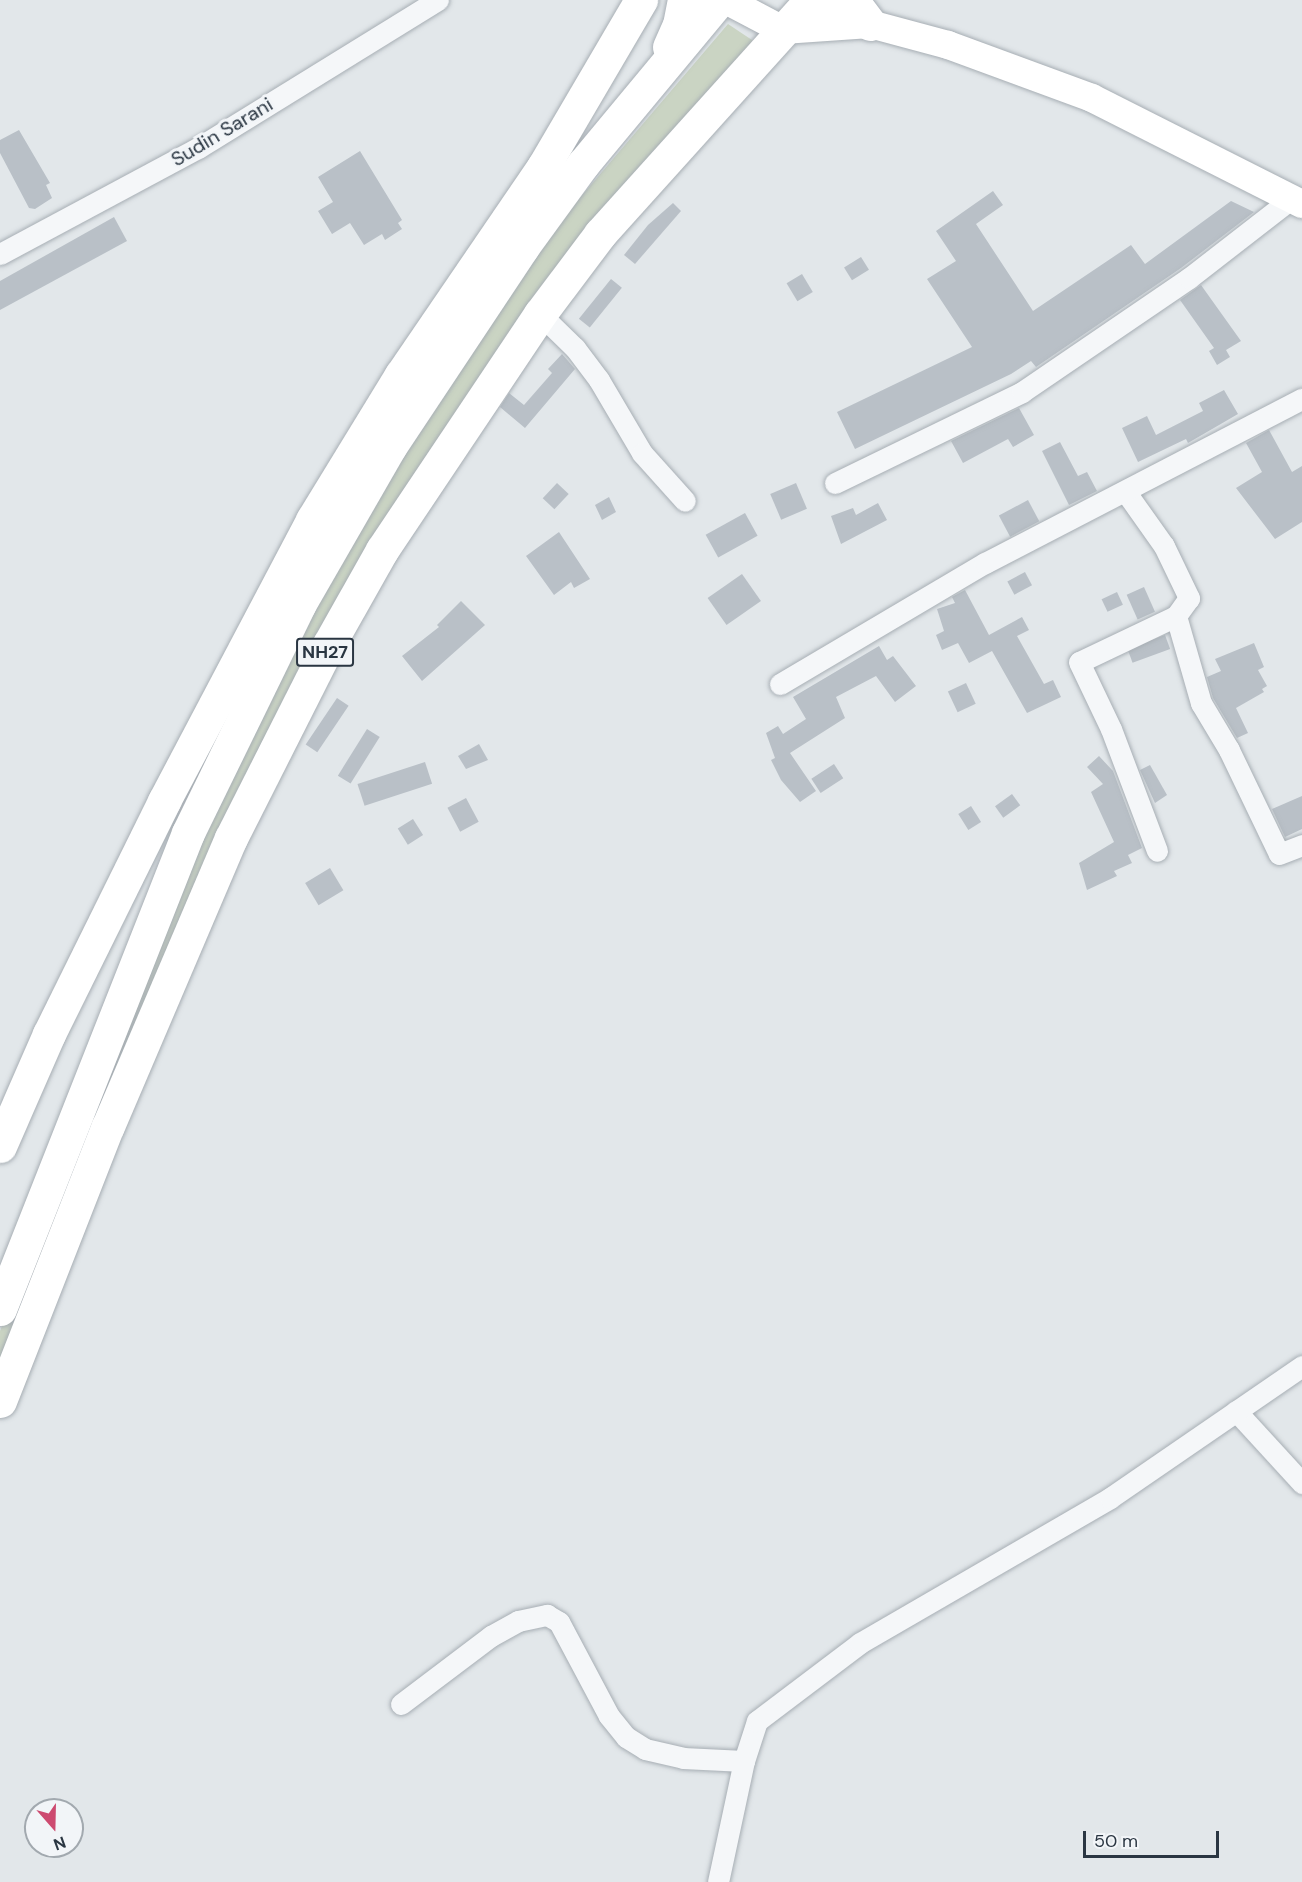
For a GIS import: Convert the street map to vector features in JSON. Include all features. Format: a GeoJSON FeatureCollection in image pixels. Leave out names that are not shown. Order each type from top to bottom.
{"type":"FeatureCollection","features":[{"type":"Feature","properties":{"kind":"highway"},"geometry":{"type":"LineString","coordinates":[[0,1146],[49,1034],[164,801],[312,520],[401,375],[543,167],[641,0]]}},
{"type":"Feature","properties":{"kind":"highway"},"geometry":{"type":"LineString","coordinates":[[657,72],[679,25],[684,0]]}},
{"type":"Feature","properties":{"kind":"highway","name":"NH27"},"geometry":{"type":"LineString","coordinates":[[0,1309],[188,833],[299,605],[390,447],[452,351],[583,164],[719,0]]}},
{"type":"Feature","properties":{"kind":"highway","name":"NH27"},"geometry":{"type":"LineString","coordinates":[[0,1401],[108,1126],[262,772],[382,550],[540,314],[608,225],[811,0]]}},
{"type":"Feature","properties":{"kind":"main road"},"geometry":{"type":"LineString","coordinates":[[726,0],[783,30],[861,12]]}},
{"type":"Feature","properties":{"kind":"main road"},"geometry":{"type":"LineString","coordinates":[[823,0],[1092,98],[1296,202]]}},
{"type":"Feature","properties":{"kind":"street","name":"Sudin Sarani"},"geometry":{"type":"LineString","coordinates":[[0,254],[198,148],[438,0]]}},
{"type":"Feature","properties":{"kind":"street"},"geometry":{"type":"LineString","coordinates":[[835,483],[1022,392],[1296,202]]}},
{"type":"Feature","properties":{"kind":"street"},"geometry":{"type":"LineString","coordinates":[[540,314],[575,348],[599,380],[642,453],[685,501]]}},
{"type":"Feature","properties":{"kind":"street"},"geometry":{"type":"LineString","coordinates":[[780,684],[985,563],[1302,399]]}},
{"type":"Feature","properties":{"kind":"street"},"geometry":{"type":"LineString","coordinates":[[1125,491],[1164,546],[1188,590],[1186,604],[1176,616],[1079,662],[1111,729],[1157,851]]}},
{"type":"Feature","properties":{"kind":"street"},"geometry":{"type":"LineString","coordinates":[[1176,616],[1201,703],[1229,750],[1279,854],[1302,845]]}},
{"type":"Feature","properties":{"kind":"street"},"geometry":{"type":"LineString","coordinates":[[718,1882],[744,1761],[757,1721],[860,1643],[1110,1498],[1302,1366]]}},
{"type":"Feature","properties":{"kind":"street"},"geometry":{"type":"LineString","coordinates":[[1236,1411],[1302,1484]]}},
{"type":"Feature","properties":{"kind":"street"},"geometry":{"type":"LineString","coordinates":[[400,1704],[491,1636],[518,1621],[547,1615],[558,1622],[609,1716],[626,1737],[645,1749],[683,1758],[744,1761]]}},
{"type":"Feature","properties":{"kind":"green space"},"geometry":{"type":"Polygon","coordinates":[[[728,24],[755,42],[385,522],[0,1374],[0,1331],[189,852],[364,509],[538,247],[728,24]]]}},
{"type":"Feature","properties":{"kind":"building"},"geometry":{"type":"Polygon","coordinates":[[[19,130],[50,183],[46,185],[52,198],[35,209],[29,208],[0,153],[0,140],[19,130]]]}},
{"type":"Feature","properties":{"kind":"building"},"geometry":{"type":"Polygon","coordinates":[[[360,151],[402,220],[398,223],[402,229],[385,240],[382,234],[364,245],[350,223],[332,234],[318,211],[333,202],[318,177],[360,151]]]}},
{"type":"Feature","properties":{"kind":"building"},"geometry":{"type":"Polygon","coordinates":[[[993,191],[1003,205],[976,224],[1033,311],[1131,245],[1145,264],[1231,201],[1254,212],[1181,268],[1036,367],[1031,361],[1011,374],[855,449],[837,412],[972,347],[927,279],[956,261],[936,231],[993,191]]]}},
{"type":"Feature","properties":{"kind":"building"},"geometry":{"type":"Polygon","coordinates":[[[673,203],[681,211],[635,264],[624,255],[648,225],[673,203]]]}},
{"type":"Feature","properties":{"kind":"building"},"geometry":{"type":"Polygon","coordinates":[[[114,217],[127,241],[0,310],[0,281],[114,217]]]}},
{"type":"Feature","properties":{"kind":"building"},"geometry":{"type":"Polygon","coordinates":[[[861,257],[869,270],[852,280],[844,268],[861,257]]]}},
{"type":"Feature","properties":{"kind":"building"},"geometry":{"type":"Polygon","coordinates":[[[802,274],[813,292],[797,301],[787,283],[802,274]]]}},
{"type":"Feature","properties":{"kind":"building"},"geometry":{"type":"Polygon","coordinates":[[[611,279],[622,288],[590,327],[579,319],[611,279]]]}},
{"type":"Feature","properties":{"kind":"building"},"geometry":{"type":"Polygon","coordinates":[[[1201,285],[1241,341],[1226,350],[1230,357],[1217,365],[1209,351],[1214,348],[1180,300],[1201,285]]]}},
{"type":"Feature","properties":{"kind":"building"},"geometry":{"type":"Polygon","coordinates":[[[562,354],[575,369],[525,428],[500,407],[509,393],[524,405],[552,373],[548,369],[562,354]]]}},
{"type":"Feature","properties":{"kind":"building"},"geometry":{"type":"Polygon","coordinates":[[[1224,390],[1238,414],[1188,443],[1186,439],[1138,462],[1122,428],[1147,416],[1156,435],[1203,411],[1199,403],[1224,390]]]}},
{"type":"Feature","properties":{"kind":"building"},"geometry":{"type":"Polygon","coordinates":[[[1019,408],[1034,435],[1013,447],[1008,439],[963,463],[951,441],[1019,408]]]}},
{"type":"Feature","properties":{"kind":"building"},"geometry":{"type":"Polygon","coordinates":[[[1269,430],[1292,472],[1302,466],[1302,522],[1275,539],[1236,488],[1262,472],[1246,443],[1269,430]]]}},
{"type":"Feature","properties":{"kind":"building"},"geometry":{"type":"Polygon","coordinates":[[[1060,442],[1078,476],[1087,472],[1097,491],[1069,505],[1042,451],[1060,442]]]}},
{"type":"Feature","properties":{"kind":"building"},"geometry":{"type":"Polygon","coordinates":[[[557,483],[569,494],[554,509],[543,498],[557,483]]]}},
{"type":"Feature","properties":{"kind":"building"},"geometry":{"type":"Polygon","coordinates":[[[796,483],[807,509],[781,520],[770,494],[796,483]]]}},
{"type":"Feature","properties":{"kind":"building"},"geometry":{"type":"Polygon","coordinates":[[[609,497],[616,512],[602,520],[595,505],[609,497]]]}},
{"type":"Feature","properties":{"kind":"building"},"geometry":{"type":"Polygon","coordinates":[[[1028,500],[1039,521],[1010,537],[999,515],[1028,500]]]}},
{"type":"Feature","properties":{"kind":"building"},"geometry":{"type":"Polygon","coordinates":[[[878,503],[887,520],[841,544],[831,516],[853,508],[856,515],[878,503]]]}},
{"type":"Feature","properties":{"kind":"building"},"geometry":{"type":"Polygon","coordinates":[[[745,513],[758,536],[718,558],[706,535],[745,513]]]}},
{"type":"Feature","properties":{"kind":"building"},"geometry":{"type":"Polygon","coordinates":[[[559,532],[590,579],[574,588],[571,582],[554,595],[526,556],[559,532]]]}},
{"type":"Feature","properties":{"kind":"building"},"geometry":{"type":"Polygon","coordinates":[[[1025,572],[1032,585],[1014,595],[1007,581],[1025,572]]]}},
{"type":"Feature","properties":{"kind":"building"},"geometry":{"type":"Polygon","coordinates":[[[742,574],[761,601],[727,625],[708,598],[742,574]]]}},
{"type":"Feature","properties":{"kind":"building"},"geometry":{"type":"Polygon","coordinates":[[[1144,587],[1155,612],[1138,619],[1127,595],[1144,587]]]}},
{"type":"Feature","properties":{"kind":"building"},"geometry":{"type":"Polygon","coordinates":[[[965,590],[989,635],[1022,617],[1029,630],[1017,636],[1044,684],[1053,680],[1061,697],[1027,713],[992,651],[969,663],[958,643],[942,650],[936,635],[944,631],[937,609],[955,603],[952,597],[965,590]]]}},
{"type":"Feature","properties":{"kind":"building"},"geometry":{"type":"Polygon","coordinates":[[[1117,592],[1123,605],[1108,612],[1102,599],[1117,592]]]}},
{"type":"Feature","properties":{"kind":"building"},"geometry":{"type":"Polygon","coordinates":[[[461,601],[485,625],[422,681],[402,656],[439,627],[437,625],[461,601]]]}},
{"type":"Feature","properties":{"kind":"building"},"geometry":{"type":"Polygon","coordinates":[[[1165,635],[1170,649],[1133,663],[1127,649],[1165,635]]]}},
{"type":"Feature","properties":{"kind":"building"},"geometry":{"type":"Polygon","coordinates":[[[1254,643],[1264,667],[1258,670],[1267,686],[1262,689],[1264,692],[1236,708],[1248,733],[1237,738],[1213,698],[1207,677],[1221,671],[1215,659],[1254,643]]]}},
{"type":"Feature","properties":{"kind":"building"},"geometry":{"type":"Polygon","coordinates":[[[879,646],[887,660],[893,656],[916,686],[895,702],[876,676],[836,697],[845,718],[790,753],[816,791],[800,802],[781,780],[771,760],[775,758],[766,733],[778,726],[783,734],[806,719],[793,697],[879,646]]]}},
{"type":"Feature","properties":{"kind":"building"},"geometry":{"type":"Polygon","coordinates":[[[966,683],[976,704],[958,712],[948,691],[966,683]]]}},
{"type":"Feature","properties":{"kind":"building"},"geometry":{"type":"Polygon","coordinates":[[[337,698],[349,706],[317,752],[306,744],[337,698]]]}},
{"type":"Feature","properties":{"kind":"building"},"geometry":{"type":"Polygon","coordinates":[[[367,729],[380,737],[351,784],[338,776],[367,729]]]}},
{"type":"Feature","properties":{"kind":"building"},"geometry":{"type":"Polygon","coordinates":[[[479,744],[488,760],[466,769],[458,756],[479,744]]]}},
{"type":"Feature","properties":{"kind":"building"},"geometry":{"type":"Polygon","coordinates":[[[1099,756],[1113,771],[1142,848],[1128,855],[1132,863],[1114,871],[1117,876],[1087,890],[1079,863],[1114,842],[1091,792],[1103,784],[1087,767],[1099,756]]]}},
{"type":"Feature","properties":{"kind":"building"},"geometry":{"type":"Polygon","coordinates":[[[425,762],[432,784],[365,806],[357,784],[425,762]]]}},
{"type":"Feature","properties":{"kind":"building"},"geometry":{"type":"Polygon","coordinates":[[[834,764],[843,778],[821,793],[811,779],[834,764]]]}},
{"type":"Feature","properties":{"kind":"building"},"geometry":{"type":"Polygon","coordinates":[[[1150,765],[1167,795],[1155,803],[1140,770],[1150,765]]]}},
{"type":"Feature","properties":{"kind":"building"},"geometry":{"type":"Polygon","coordinates":[[[1012,794],[1020,805],[1003,818],[995,806],[1012,794]]]}},
{"type":"Feature","properties":{"kind":"building"},"geometry":{"type":"Polygon","coordinates":[[[1302,796],[1302,829],[1285,837],[1272,809],[1302,796]]]}},
{"type":"Feature","properties":{"kind":"building"},"geometry":{"type":"Polygon","coordinates":[[[466,798],[479,822],[460,832],[447,808],[466,798]]]}},
{"type":"Feature","properties":{"kind":"building"},"geometry":{"type":"Polygon","coordinates":[[[971,806],[981,822],[968,830],[958,814],[971,806]]]}},
{"type":"Feature","properties":{"kind":"building"},"geometry":{"type":"Polygon","coordinates":[[[413,819],[423,835],[408,845],[398,829],[413,819]]]}},
{"type":"Feature","properties":{"kind":"building"},"geometry":{"type":"Polygon","coordinates":[[[330,868],[343,890],[319,905],[305,883],[330,868]]]}}]}
